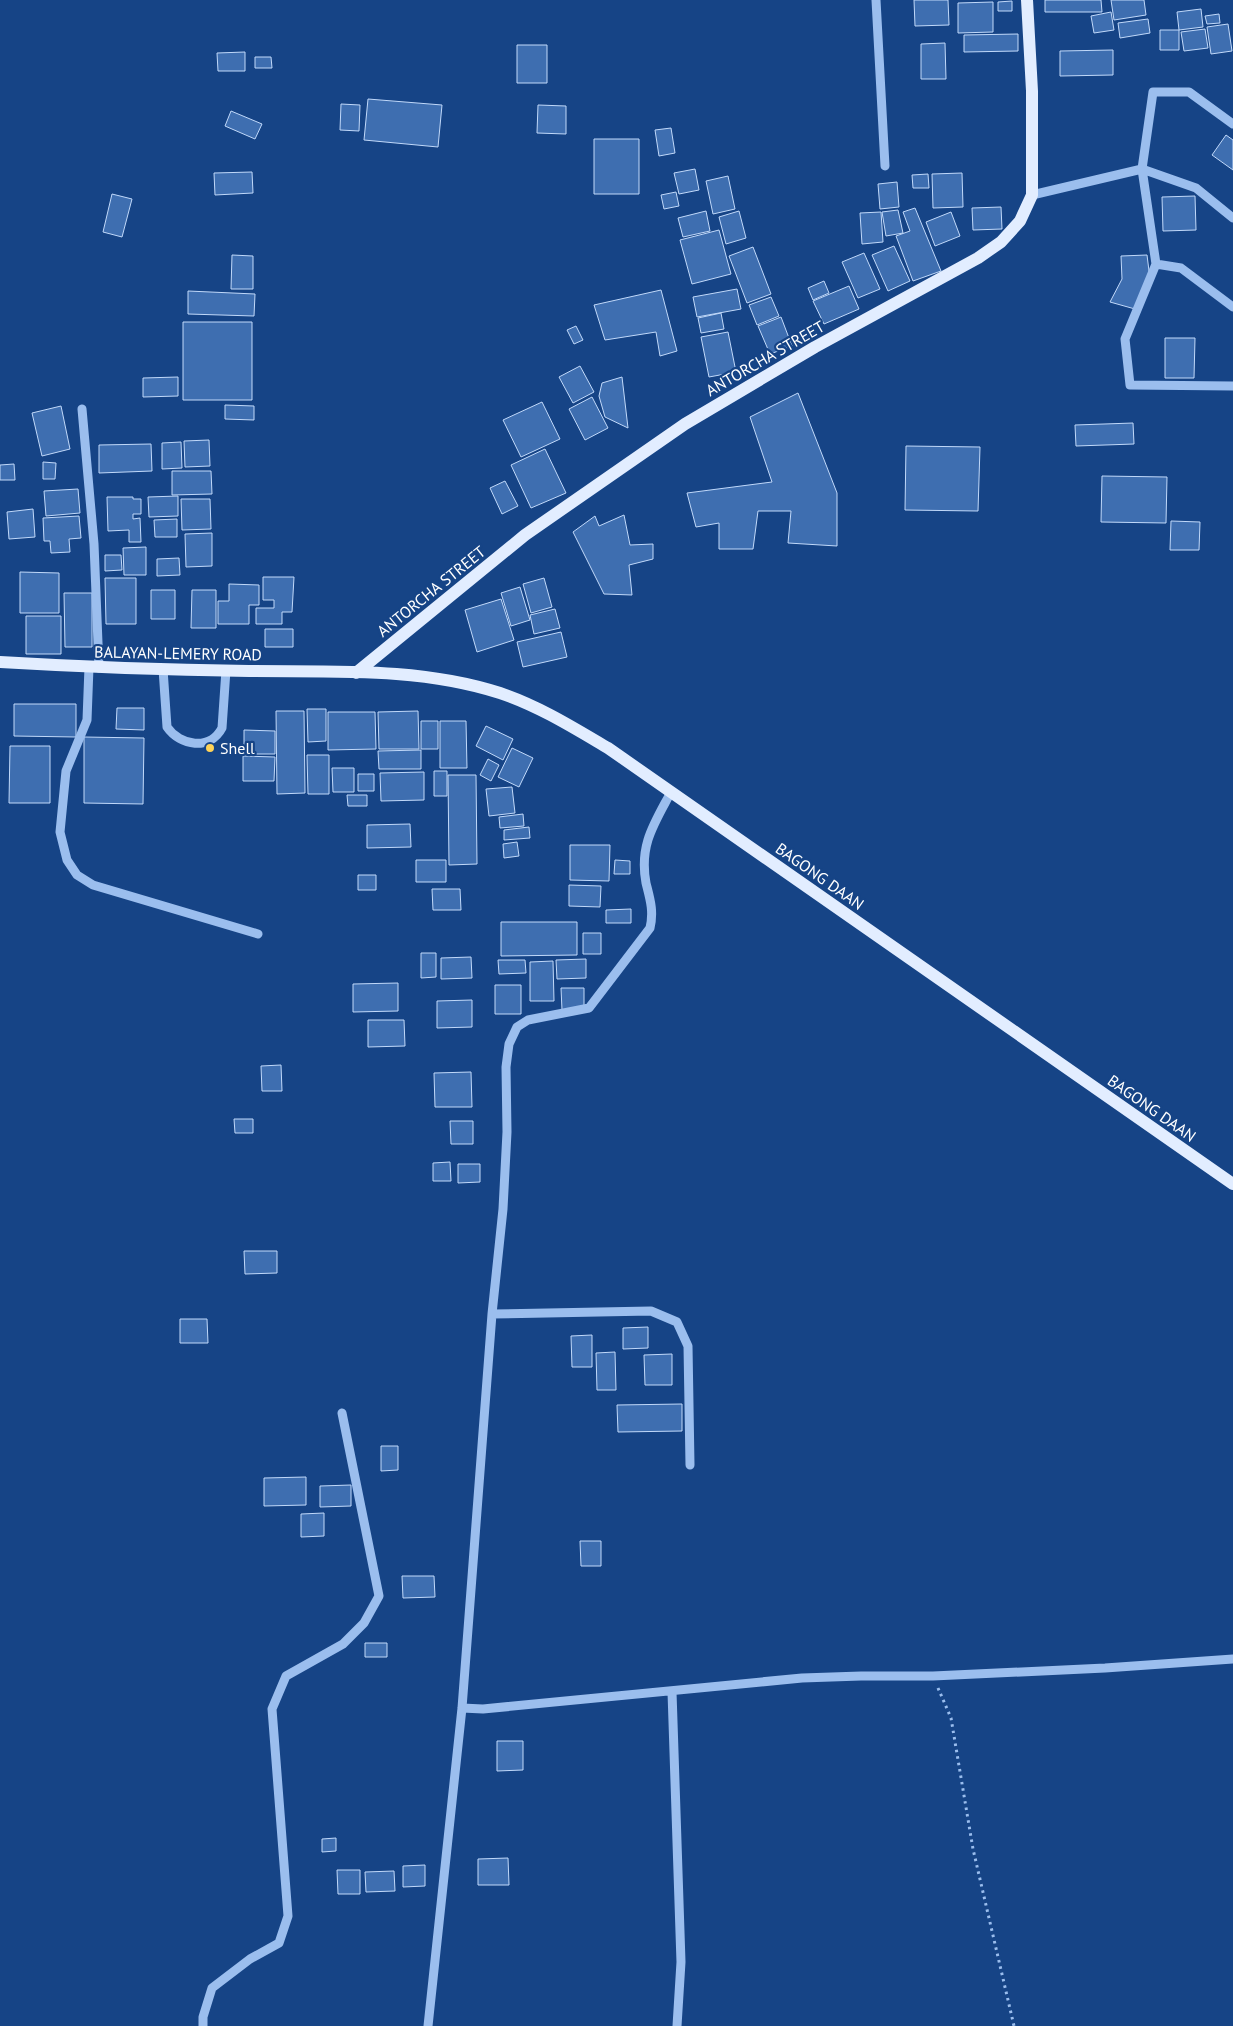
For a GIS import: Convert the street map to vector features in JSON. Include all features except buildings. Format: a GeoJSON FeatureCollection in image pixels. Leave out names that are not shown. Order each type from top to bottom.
{"type":"FeatureCollection","features":[{"type":"Feature","properties":{"kind":"main road","name":"ANTORCHA STREET"},"geometry":{"type":"LineString","coordinates":[[356,673],[525,535],[685,424],[815,347],[978,258],[1001,242],[1020,221],[1032,195],[1032,91],[1027,0]]}},
{"type":"Feature","properties":{"kind":"main road","name":"BALAYAN-LEMERY ROAD"},"geometry":{"type":"LineString","coordinates":[[0,662],[94,667],[356,673]]}},
{"type":"Feature","properties":{"kind":"main road","name":"BAGONG DAAN"},"geometry":{"type":"LineString","coordinates":[[356,673],[425,676],[501,694],[545,712],[608,748],[1233,1184]]}},
{"type":"Feature","properties":{"kind":"street"},"geometry":{"type":"LineString","coordinates":[[876,0],[885,166]]}},
{"type":"Feature","properties":{"kind":"street"},"geometry":{"type":"LineString","coordinates":[[1233,124],[1189,92],[1153,92],[1142,168],[1156,264],[1126,339],[1130,385],[1233,386]]}},
{"type":"Feature","properties":{"kind":"street"},"geometry":{"type":"LineString","coordinates":[[1032,195],[1142,168],[1196,188],[1233,218]]}},
{"type":"Feature","properties":{"kind":"street"},"geometry":{"type":"LineString","coordinates":[[1156,264],[1181,268],[1233,306]]}},
{"type":"Feature","properties":{"kind":"street"},"geometry":{"type":"LineString","coordinates":[[82,409],[94,544],[94,667],[87,720],[66,771],[62,798],[60,832],[67,860],[77,875],[93,885],[258,934]]}},
{"type":"Feature","properties":{"kind":"street"},"geometry":{"type":"LineString","coordinates":[[163,669],[167,727],[172,734],[181,740],[198,744],[211,741],[218,736],[222,728],[226,670]]}},
{"type":"Feature","properties":{"kind":"street"},"geometry":{"type":"LineString","coordinates":[[428,2026],[462,1708],[492,1314],[503,1210],[507,1132],[506,1067],[510,1044],[517,1027],[528,1020],[589,1008],[650,928],[652,900],[646,882],[646,841],[671,792]]}},
{"type":"Feature","properties":{"kind":"street"},"geometry":{"type":"LineString","coordinates":[[492,1314],[650,1311],[677,1322],[688,1346],[690,1465]]}},
{"type":"Feature","properties":{"kind":"street"},"geometry":{"type":"LineString","coordinates":[[203,2026],[203,2017],[212,1988],[250,1959],[279,1943],[288,1916],[272,1709],[286,1676],[343,1644],[364,1623],[379,1596],[342,1413]]}},
{"type":"Feature","properties":{"kind":"street"},"geometry":{"type":"LineString","coordinates":[[462,1708],[483,1709],[802,1678],[933,1676],[1177,1664],[1233,1659]]}},
{"type":"Feature","properties":{"kind":"street"},"geometry":{"type":"LineString","coordinates":[[672,1692],[681,1962],[677,2026]]}},
{"type":"Feature","properties":{"kind":"path"},"geometry":{"type":"LineString","coordinates":[[933,1676],[951,1718],[973,1850],[1014,2026]]}},
{"type":"Feature","properties":{"kind":"place","name":"Shell"},"geometry":{"type":"Point","coordinates":[210,748]}}]}
